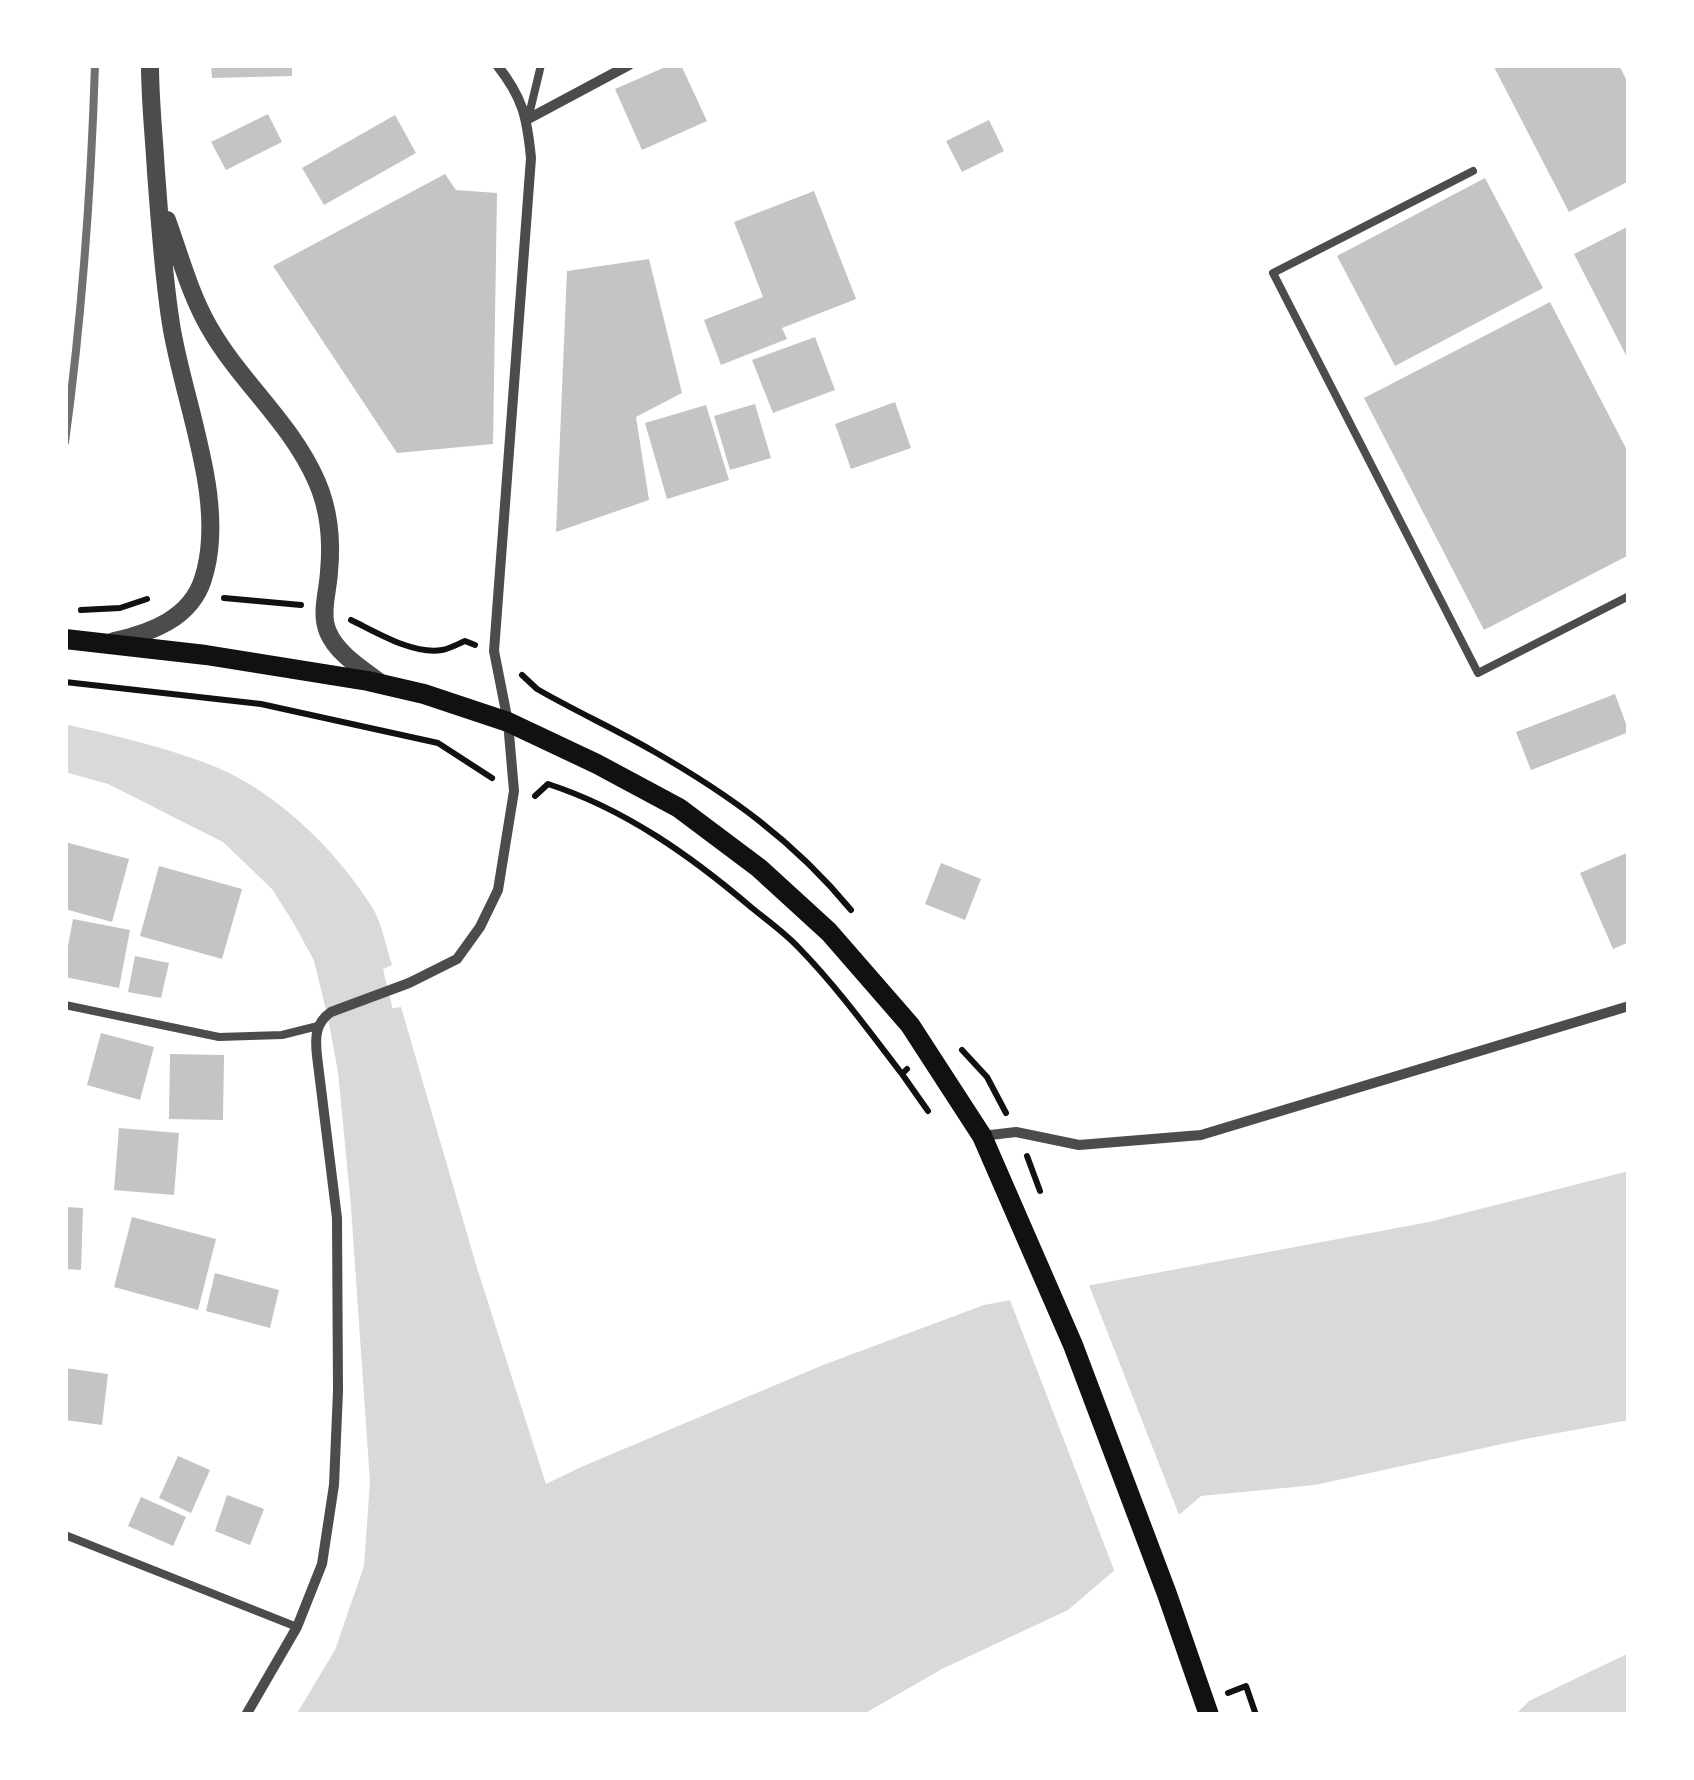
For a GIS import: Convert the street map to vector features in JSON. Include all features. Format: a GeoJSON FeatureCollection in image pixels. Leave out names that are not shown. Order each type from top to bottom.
{"type":"FeatureCollection","features":[{"type":"Feature","properties":{"kind":"main road"},"geometry":{"type":"LineString","coordinates":[[65,639],[206,655],[382,684],[508,722],[678,808],[759,868],[830,932],[910,1025],[982,1136],[1073,1345],[1209,1715]]}},
{"type":"Feature","properties":{"kind":"street"},"geometry":{"type":"LineString","coordinates":[[103,642],[137,636],[181,614],[203,582],[208,562],[208,484],[171,324],[150,65]]}},
{"type":"Feature","properties":{"kind":"street"},"geometry":{"type":"LineString","coordinates":[[246,1715],[297,1626],[322,1564],[334,1485],[337,1218],[317,1056],[318,1026],[331,1012],[409,983],[458,959],[498,890],[514,791],[508,722],[494,651],[531,158],[528,119],[512,85],[497,65]]}},
{"type":"Feature","properties":{"kind":"street"},"geometry":{"type":"LineString","coordinates":[[528,119],[630,65]]}},
{"type":"Feature","properties":{"kind":"street"},"geometry":{"type":"LineString","coordinates":[[158,191],[209,328],[291,434],[318,484],[332,529],[324,607],[327,632],[340,650],[382,684]]}},
{"type":"Feature","properties":{"kind":"street"},"geometry":{"type":"LineString","coordinates":[[982,1136],[1016,1132],[1080,1144],[1200,1136],[1629,1006]]}},
{"type":"Feature","properties":{"kind":"lane"},"geometry":{"type":"LineString","coordinates":[[528,119],[542,65]]}},
{"type":"Feature","properties":{"kind":"lane"},"geometry":{"type":"LineString","coordinates":[[1473,171],[1273,273],[1478,674],[1629,596]]}},
{"type":"Feature","properties":{"kind":"lane"},"geometry":{"type":"LineString","coordinates":[[65,1006],[219,1037],[282,1035],[318,1026]]}},
{"type":"Feature","properties":{"kind":"lane"},"geometry":{"type":"LineString","coordinates":[[65,1535],[297,1626]]}},
{"type":"Feature","properties":{"kind":"path"},"geometry":{"type":"LineString","coordinates":[[1227,1693],[1246,1686],[1256,1715]]}},
{"type":"Feature","properties":{"kind":"shaded area"},"geometry":{"type":"Polygon","coordinates":[[[65,724],[206,763],[255,787],[321,842],[357,885],[375,913],[392,965],[332,993],[272,889],[223,842],[108,784],[65,772],[65,724]]]}},
{"type":"Feature","properties":{"kind":"shaded area"},"geometry":{"type":"Polygon","coordinates":[[[401,1007],[477,1268],[546,1484],[823,1365],[984,1305],[1429,1222],[1629,1171],[1629,1420],[1315,1485],[1201,1496],[1068,1610],[942,1669],[862,1715],[296,1715],[335,1650],[364,1566],[370,1482],[333,1019],[401,1007]]]}},
{"type":"Feature","properties":{"kind":"shaded area"},"geometry":{"type":"Polygon","coordinates":[[[1629,1653],[1629,1715],[1515,1715],[1529,1701],[1629,1653]]]}},
{"type":"Feature","properties":{"kind":"pier"},"geometry":{"type":"Polygon","coordinates":[[[1087,1280],[1181,1520],[1116,1575],[1008,1295],[1087,1280]]]}},
{"type":"Feature","properties":{"kind":"building"},"geometry":{"type":"Polygon","coordinates":[[[211,65],[292,65],[292,76],[212,78],[211,65]]]}},
{"type":"Feature","properties":{"kind":"building"},"geometry":{"type":"Polygon","coordinates":[[[670,65],[681,65],[707,121],[642,150],[615,89],[670,65]]]}},
{"type":"Feature","properties":{"kind":"building"},"geometry":{"type":"Polygon","coordinates":[[[1493,65],[1619,65],[1629,85],[1629,181],[1569,212],[1493,65]]]}},
{"type":"Feature","properties":{"kind":"building"},"geometry":{"type":"Polygon","coordinates":[[[268,114],[282,142],[226,170],[211,142],[268,114]]]}},
{"type":"Feature","properties":{"kind":"building"},"geometry":{"type":"Polygon","coordinates":[[[395,115],[416,153],[324,205],[302,168],[395,115]]]}},
{"type":"Feature","properties":{"kind":"building"},"geometry":{"type":"Polygon","coordinates":[[[989,120],[1004,151],[962,172],[946,141],[989,120]]]}},
{"type":"Feature","properties":{"kind":"building"},"geometry":{"type":"Polygon","coordinates":[[[445,174],[456,190],[497,193],[493,444],[397,453],[273,266],[445,174]]]}},
{"type":"Feature","properties":{"kind":"building"},"geometry":{"type":"Polygon","coordinates":[[[1485,178],[1543,288],[1395,366],[1337,256],[1485,178]]]}},
{"type":"Feature","properties":{"kind":"building"},"geometry":{"type":"Polygon","coordinates":[[[814,191],[856,299],[782,328],[787,339],[721,365],[704,320],[763,297],[734,222],[814,191]]]}},
{"type":"Feature","properties":{"kind":"building"},"geometry":{"type":"Polygon","coordinates":[[[1629,226],[1629,361],[1574,254],[1629,226]]]}},
{"type":"Feature","properties":{"kind":"building"},"geometry":{"type":"Polygon","coordinates":[[[649,259],[682,393],[636,417],[649,500],[556,532],[567,271],[649,259]]]}},
{"type":"Feature","properties":{"kind":"building"},"geometry":{"type":"Polygon","coordinates":[[[1550,302],[1629,454],[1629,555],[1484,630],[1364,398],[1550,302]]]}},
{"type":"Feature","properties":{"kind":"building"},"geometry":{"type":"Polygon","coordinates":[[[815,337],[835,390],[773,413],[752,360],[815,337]]]}},
{"type":"Feature","properties":{"kind":"building"},"geometry":{"type":"Polygon","coordinates":[[[895,402],[911,448],[851,469],[835,424],[895,402]]]}},
{"type":"Feature","properties":{"kind":"building"},"geometry":{"type":"Polygon","coordinates":[[[755,404],[771,458],[730,470],[714,416],[755,404]]]}},
{"type":"Feature","properties":{"kind":"building"},"geometry":{"type":"Polygon","coordinates":[[[706,405],[729,480],[667,499],[645,423],[706,405]]]}},
{"type":"Feature","properties":{"kind":"building"},"geometry":{"type":"Polygon","coordinates":[[[1615,694],[1629,732],[1531,770],[1516,732],[1615,694]]]}},
{"type":"Feature","properties":{"kind":"building"},"geometry":{"type":"Polygon","coordinates":[[[65,842],[129,859],[112,922],[65,909],[65,842]]]}},
{"type":"Feature","properties":{"kind":"building"},"geometry":{"type":"Polygon","coordinates":[[[1629,852],[1629,942],[1613,949],[1580,873],[1629,852]]]}},
{"type":"Feature","properties":{"kind":"building"},"geometry":{"type":"Polygon","coordinates":[[[941,863],[981,879],[965,920],[925,904],[941,863]]]}},
{"type":"Feature","properties":{"kind":"building"},"geometry":{"type":"Polygon","coordinates":[[[159,866],[242,889],[222,959],[140,936],[159,866]]]}},
{"type":"Feature","properties":{"kind":"building"},"geometry":{"type":"Polygon","coordinates":[[[73,919],[130,930],[119,988],[65,977],[73,919]]]}},
{"type":"Feature","properties":{"kind":"building"},"geometry":{"type":"Polygon","coordinates":[[[135,956],[169,963],[161,998],[128,992],[135,956]]]}},
{"type":"Feature","properties":{"kind":"building"},"geometry":{"type":"Polygon","coordinates":[[[101,1033],[154,1047],[140,1100],[87,1085],[101,1033]]]}},
{"type":"Feature","properties":{"kind":"building"},"geometry":{"type":"Polygon","coordinates":[[[170,1054],[224,1055],[223,1120],[169,1119],[170,1054]]]}},
{"type":"Feature","properties":{"kind":"building"},"geometry":{"type":"Polygon","coordinates":[[[119,1128],[179,1133],[174,1195],[114,1190],[119,1128]]]}},
{"type":"Feature","properties":{"kind":"building"},"geometry":{"type":"Polygon","coordinates":[[[65,1207],[83,1208],[81,1270],[65,1269],[65,1207]]]}},
{"type":"Feature","properties":{"kind":"building"},"geometry":{"type":"Polygon","coordinates":[[[132,1217],[216,1239],[198,1310],[114,1287],[132,1217]]]}},
{"type":"Feature","properties":{"kind":"building"},"geometry":{"type":"Polygon","coordinates":[[[215,1273],[279,1290],[270,1328],[206,1311],[215,1273]]]}},
{"type":"Feature","properties":{"kind":"building"},"geometry":{"type":"Polygon","coordinates":[[[65,1368],[108,1374],[102,1425],[65,1420],[65,1368]]]}},
{"type":"Feature","properties":{"kind":"building"},"geometry":{"type":"Polygon","coordinates":[[[178,1456],[210,1470],[191,1513],[159,1498],[178,1456]]]}},
{"type":"Feature","properties":{"kind":"building"},"geometry":{"type":"Polygon","coordinates":[[[227,1495],[264,1509],[250,1545],[215,1531],[227,1495]]]}},
{"type":"Feature","properties":{"kind":"building"},"geometry":{"type":"Polygon","coordinates":[[[141,1497],[186,1517],[173,1546],[128,1526],[141,1497]]]}},
{"type":"Feature","properties":{"kind":"waterway"},"geometry":{"type":"LineString","coordinates":[[319,902],[344,947],[376,1099]]}},
{"type":"Feature","properties":{"kind":"railway"},"geometry":{"type":"LineString","coordinates":[[65,442],[85,254],[95,65]]}}]}
